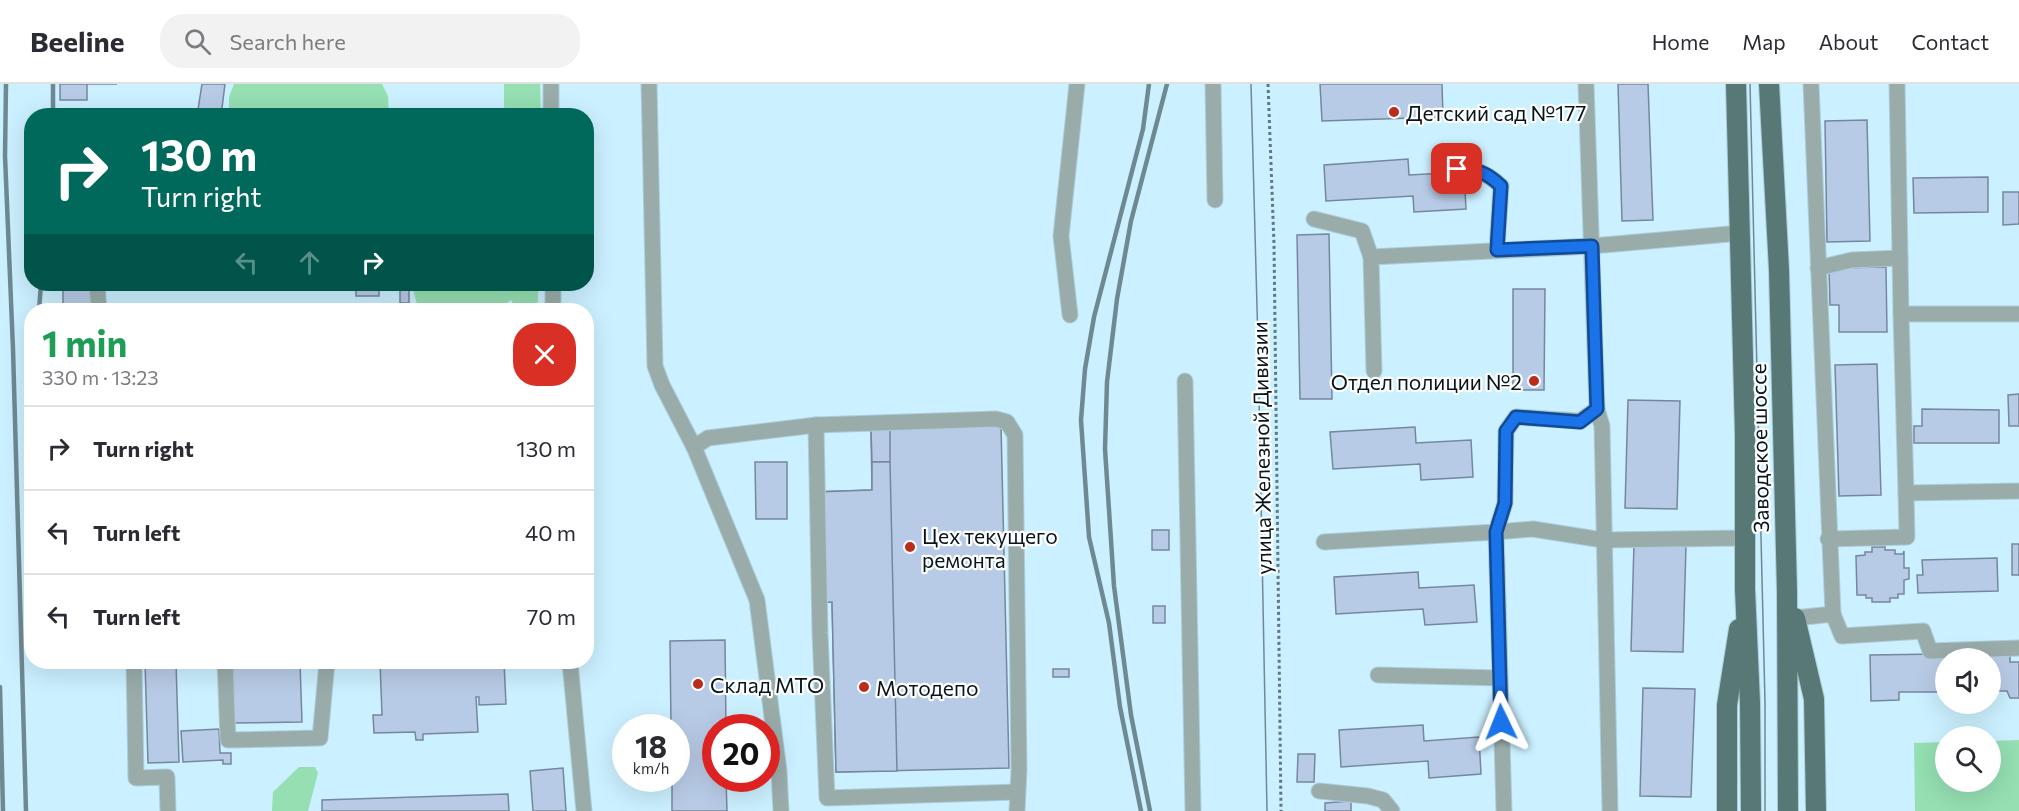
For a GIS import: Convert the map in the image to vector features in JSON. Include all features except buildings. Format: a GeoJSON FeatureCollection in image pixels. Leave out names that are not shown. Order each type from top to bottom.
{"type":"FeatureCollection","features":[{"type":"Feature","properties":{"kind":"main road","name":"Заводское шоссе"},"geometry":{"type":"LineString","coordinates":[[1736,84],[1746,435],[1745,589],[1750,703],[1751,811]]}},
{"type":"Feature","properties":{"kind":"main road","name":"Заводское шоссе"},"geometry":{"type":"LineString","coordinates":[[1773,84],[1787,591],[1788,811]]}},
{"type":"Feature","properties":{"kind":"main road"},"geometry":{"type":"LineString","coordinates":[[1727,811],[1727,705],[1745,589]]}},
{"type":"Feature","properties":{"kind":"main road"},"geometry":{"type":"LineString","coordinates":[[1787,591],[1814,699],[1816,811]]}},
{"type":"Feature","properties":{"kind":"street"},"geometry":{"type":"LineString","coordinates":[[551,84],[551,108]]}},
{"type":"Feature","properties":{"kind":"street"},"geometry":{"type":"LineString","coordinates":[[649,84],[655,366],[693,447],[757,600],[779,771],[781,811]]}},
{"type":"Feature","properties":{"kind":"street"},"geometry":{"type":"LineString","coordinates":[[1070,315],[1061,236],[1077,84]]}},
{"type":"Feature","properties":{"kind":"street"},"geometry":{"type":"LineString","coordinates":[[1213,84],[1215,200]]}},
{"type":"Feature","properties":{"kind":"street"},"geometry":{"type":"LineString","coordinates":[[1586,84],[1597,409],[1602,426],[1610,811]]}},
{"type":"Feature","properties":{"kind":"street"},"geometry":{"type":"LineString","coordinates":[[1811,84],[1828,539],[1833,614],[1842,636],[1923,631],[1930,651],[2019,648]]}},
{"type":"Feature","properties":{"kind":"street"},"geometry":{"type":"LineString","coordinates":[[1828,539],[1907,537],[1897,84]]}},
{"type":"Feature","properties":{"kind":"street"},"geometry":{"type":"LineString","coordinates":[[1442,169],[1472,169],[1489,175],[1501,186],[1497,250]]}},
{"type":"Feature","properties":{"kind":"street"},"geometry":{"type":"LineString","coordinates":[[1314,219],[1362,231],[1371,257],[1374,371]]}},
{"type":"Feature","properties":{"kind":"street"},"geometry":{"type":"LineString","coordinates":[[1371,257],[1592,246],[1741,233]]}},
{"type":"Feature","properties":{"kind":"street"},"geometry":{"type":"LineString","coordinates":[[1818,268],[1852,260],[1900,258]]}},
{"type":"Feature","properties":{"kind":"street"},"geometry":{"type":"LineString","coordinates":[[1901,314],[2019,314]]}},
{"type":"Feature","properties":{"kind":"street"},"geometry":{"type":"LineString","coordinates":[[1185,381],[1193,811]]}},
{"type":"Feature","properties":{"kind":"street"},"geometry":{"type":"LineString","coordinates":[[1504,811],[1496,532],[1505,503],[1506,431],[1516,417],[1580,422],[1597,409]]}},
{"type":"Feature","properties":{"kind":"street"},"geometry":{"type":"LineString","coordinates":[[693,447],[708,438],[816,425],[996,418],[1007,422],[1015,435],[1019,770],[1017,811]]}},
{"type":"Feature","properties":{"kind":"street"},"geometry":{"type":"LineString","coordinates":[[816,425],[825,805],[1017,792]]}},
{"type":"Feature","properties":{"kind":"street"},"geometry":{"type":"LineString","coordinates":[[1906,493],[2019,491]]}},
{"type":"Feature","properties":{"kind":"street"},"geometry":{"type":"LineString","coordinates":[[1324,542],[1533,529],[1603,540],[1745,538]]}},
{"type":"Feature","properties":{"kind":"street"},"geometry":{"type":"LineString","coordinates":[[1795,618],[1833,614]]}},
{"type":"Feature","properties":{"kind":"street"},"geometry":{"type":"LineString","coordinates":[[134,669],[136,778],[167,777],[168,811]]}},
{"type":"Feature","properties":{"kind":"street"},"geometry":{"type":"LineString","coordinates":[[225,669],[228,740],[320,738],[326,669]]}},
{"type":"Feature","properties":{"kind":"street"},"geometry":{"type":"LineString","coordinates":[[571,669],[585,811]]}},
{"type":"Feature","properties":{"kind":"street"},"geometry":{"type":"LineString","coordinates":[[1378,675],[1500,678]]}},
{"type":"Feature","properties":{"kind":"street"},"geometry":{"type":"LineString","coordinates":[[1319,791],[1368,795],[1383,800],[1392,811]]}},
{"type":"Feature","properties":{"kind":"path","name":"улица Железной Дивизии"},"geometry":{"type":"LineString","coordinates":[[1268,84],[1274,244],[1281,811]]}},
{"type":"Feature","properties":{"kind":"green space"},"geometry":{"type":"Polygon","coordinates":[[[234,84],[382,84],[388,96],[389,108],[229,108],[229,97],[234,84]]]}},
{"type":"Feature","properties":{"kind":"green space"},"geometry":{"type":"Polygon","coordinates":[[[504,84],[540,84],[541,108],[504,108],[504,84]]]}},
{"type":"Feature","properties":{"kind":"green space"},"geometry":{"type":"Polygon","coordinates":[[[413,291],[538,291],[538,303],[513,303],[511,300],[507,303],[417,303],[413,291]]]}},
{"type":"Feature","properties":{"kind":"green space"},"geometry":{"type":"Polygon","coordinates":[[[2019,740],[2019,811],[1915,811],[1914,743],[1935,742],[1935,792],[2001,792],[2001,741],[2019,740]]]}},
{"type":"Feature","properties":{"kind":"green space"},"geometry":{"type":"Polygon","coordinates":[[[299,767],[315,767],[318,773],[308,811],[272,811],[273,792],[299,767]]]}},
{"type":"Feature","properties":{"kind":"tram line"},"geometry":{"type":"LineString","coordinates":[[1251,84],[1267,811]]}},
{"type":"Feature","properties":{"kind":"tram line"},"geometry":{"type":"LineString","coordinates":[[1750,84],[1765,702],[1765,811]]}},
{"type":"Feature","properties":{"kind":"railway"},"geometry":{"type":"LineString","coordinates":[[6,84],[5,156],[13,349],[26,811]]}},
{"type":"Feature","properties":{"kind":"railway"},"geometry":{"type":"LineString","coordinates":[[53,84],[53,108]]}},
{"type":"Feature","properties":{"kind":"railway"},"geometry":{"type":"LineString","coordinates":[[1141,811],[1120,707],[1109,623],[1089,537],[1081,420],[1085,369],[1094,317],[1143,129],[1149,84]]}},
{"type":"Feature","properties":{"kind":"railway"},"geometry":{"type":"LineString","coordinates":[[1150,811],[1131,715],[1114,586],[1105,449],[1107,382],[1117,299],[1131,221],[1167,84]]}},
{"type":"Feature","properties":{"kind":"railway"},"geometry":{"type":"LineString","coordinates":[[40,291],[40,303]]}},
{"type":"Feature","properties":{"kind":"railway"},"geometry":{"type":"LineString","coordinates":[[0,687],[3,811]]}},
{"type":"Feature","properties":{"kind":"place","name":"Детский сад №177"},"geometry":{"type":"Point","coordinates":[1394,112]}},
{"type":"Feature","properties":{"kind":"place","name":"Отдел полиции №2"},"geometry":{"type":"Point","coordinates":[1534,381]}},
{"type":"Feature","properties":{"kind":"place","name":"Цех текущего ремонта"},"geometry":{"type":"Point","coordinates":[910,547]}},
{"type":"Feature","properties":{"kind":"place","name":"Склад МТО"},"geometry":{"type":"Point","coordinates":[698,684]}},
{"type":"Feature","properties":{"kind":"place","name":"Мотодепо"},"geometry":{"type":"Point","coordinates":[864,687]}},
{"type":"Feature","properties":{"kind":"route"},"geometry":{"type":"LineString","coordinates":[[1457,169],[1472,169],[1489,175],[1501,186],[1497,250],[1592,246],[1597,409],[1580,422],[1516,417],[1506,431],[1505,503],[1496,532],[1501,722]]}}]}
